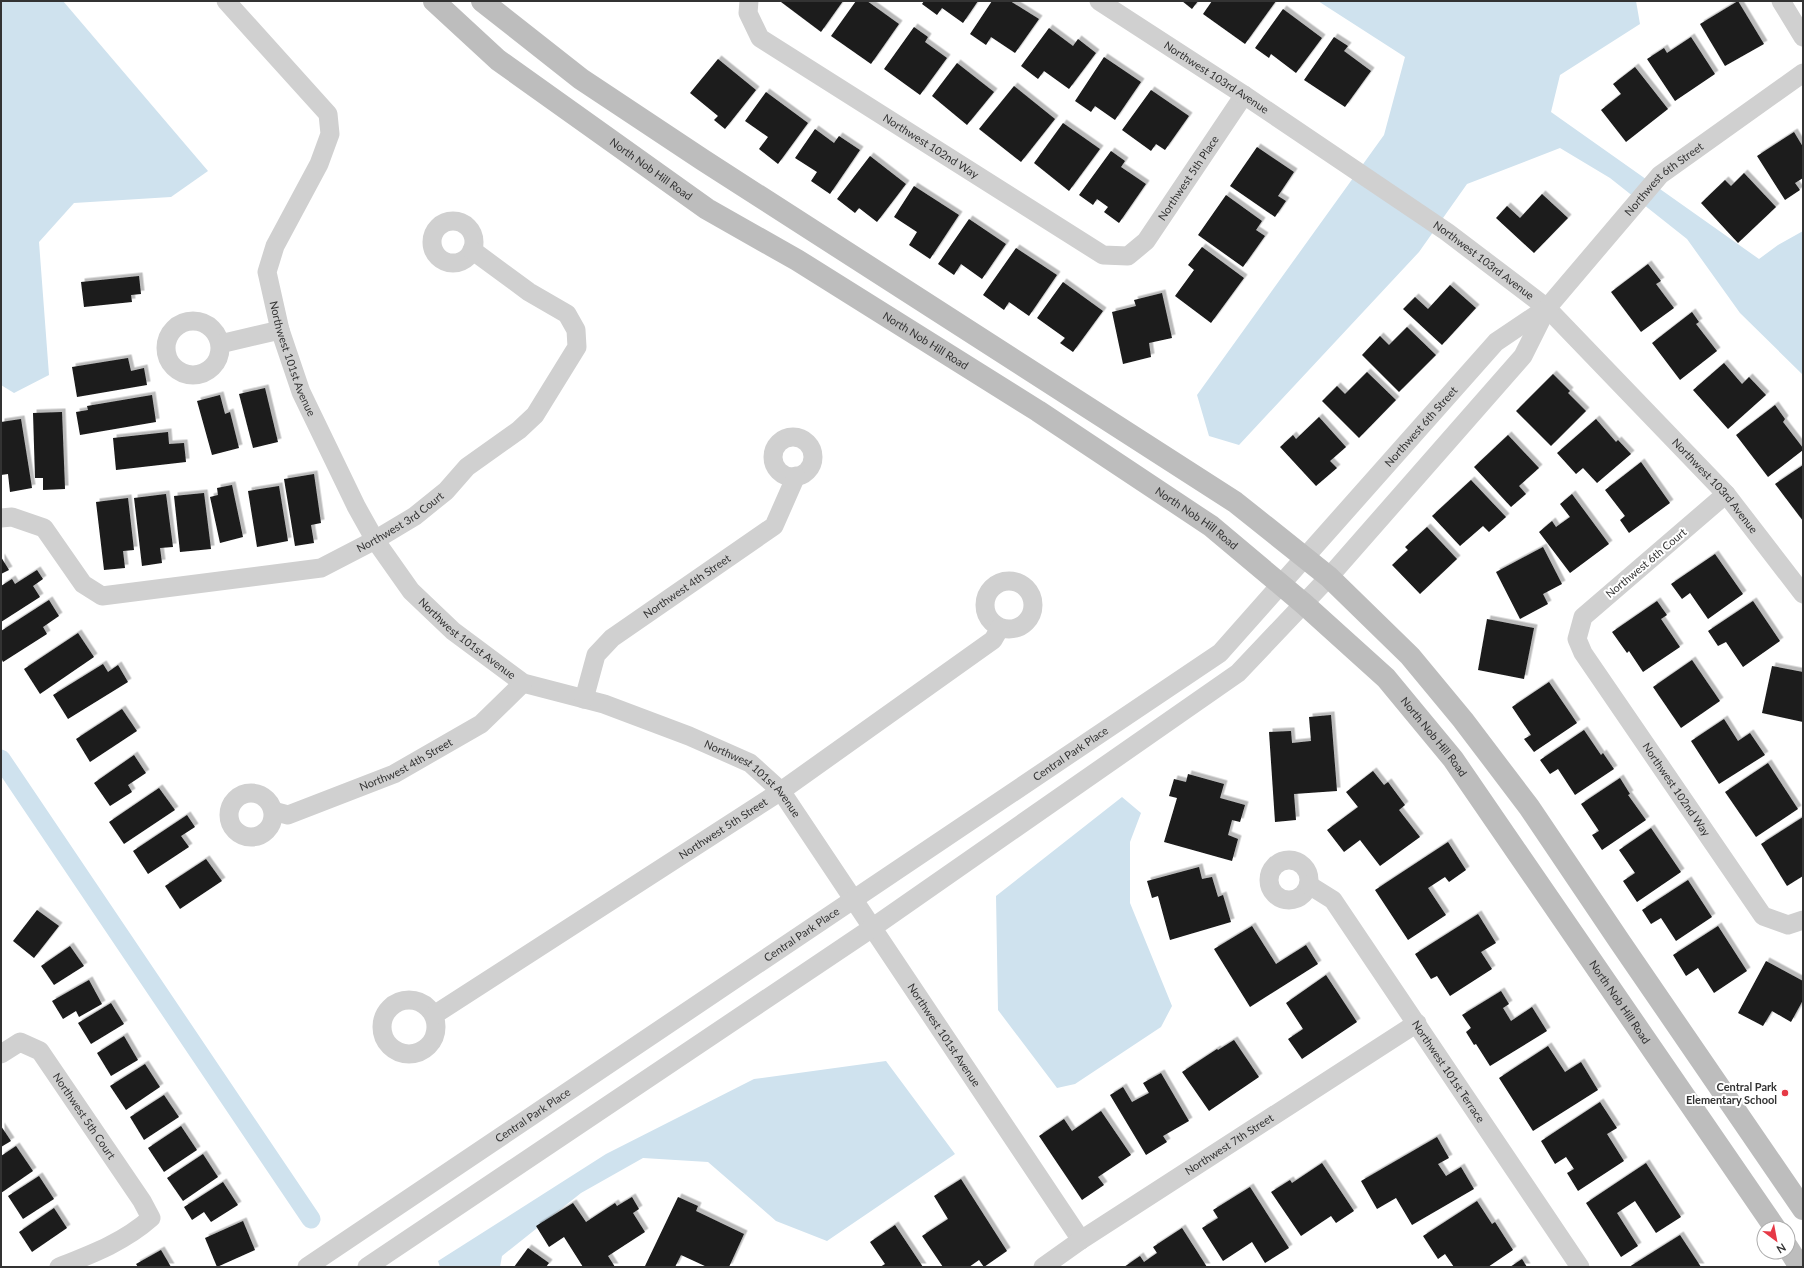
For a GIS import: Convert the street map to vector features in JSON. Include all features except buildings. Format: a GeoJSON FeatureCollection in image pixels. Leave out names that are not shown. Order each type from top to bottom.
{"type":"FeatureCollection","features":[{"type":"Feature","properties":{"kind":"main road","name":"North Nob Hill Road"},"geometry":{"type":"LineString","coordinates":[[434,1],[498,60],[707,209],[797,260],[1038,411],[1211,526],[1304,604],[1386,678],[1453,759],[1770,1220]]}},
{"type":"Feature","properties":{"kind":"main road"},"geometry":{"type":"LineString","coordinates":[[482,1],[581,78],[703,160],[1235,502],[1306,557],[1329,577],[1410,656],[1463,720],[1525,801],[1803,1209]]}},
{"type":"Feature","properties":{"kind":"street","name":"Northwest 101st Avenue"},"geometry":{"type":"LineString","coordinates":[[226,1],[328,114],[330,134],[318,164],[274,246],[267,272],[280,330],[301,392],[356,506],[375,540],[411,591],[453,631],[523,683],[604,704],[689,736],[750,763],[781,791],[1081,1240]]}},
{"type":"Feature","properties":{"kind":"street","name":"Northwest 103rd Avenue"},"geometry":{"type":"LineString","coordinates":[[1099,1],[1244,95],[1447,232],[1547,308],[1726,494],[1803,594]]}},
{"type":"Feature","properties":{"kind":"street"},"geometry":{"type":"LineString","coordinates":[[1781,1],[1803,37]]}},
{"type":"Feature","properties":{"kind":"street","name":"Northwest 102nd Way"},"geometry":{"type":"LineString","coordinates":[[749,7],[760,38],[1103,255],[1128,256]]}},
{"type":"Feature","properties":{"kind":"street","name":"Northwest 6th Street"},"geometry":{"type":"LineString","coordinates":[[1304,604],[1523,356],[1547,308],[1660,175],[1803,73]]}},
{"type":"Feature","properties":{"kind":"street","name":"Northwest 5th Place"},"geometry":{"type":"LineString","coordinates":[[1128,256],[1146,242],[1244,95]]}},
{"type":"Feature","properties":{"kind":"street","name":"Northwest 3rd Court"},"geometry":{"type":"LineString","coordinates":[[1,518],[12,517],[44,528],[83,584],[102,596],[321,568],[375,540],[415,516],[446,491],[467,467],[519,430],[535,415],[577,347],[576,330],[567,314],[529,292],[472,250]]}},
{"type":"Feature","properties":{"kind":"street","name":"Northwest 6th Street"},"geometry":{"type":"LineString","coordinates":[[1281,585],[1496,342],[1547,308]]}},
{"type":"Feature","properties":{"kind":"street"},"geometry":{"type":"LineString","coordinates":[[220,344],[280,330]]}},
{"type":"Feature","properties":{"kind":"street","name":"Northwest 4th Street"},"geometry":{"type":"LineString","coordinates":[[584,698],[596,655],[612,638],[774,526],[796,476]]}},
{"type":"Feature","properties":{"kind":"street","name":"Northwest 6th Court"},"geometry":{"type":"LineString","coordinates":[[1578,639],[1583,617],[1726,494]]}},
{"type":"Feature","properties":{"kind":"street","name":"Central Park Place"},"geometry":{"type":"LineString","coordinates":[[307,1267],[1220,653],[1281,585]]}},
{"type":"Feature","properties":{"kind":"street"},"geometry":{"type":"LineString","coordinates":[[367,1267],[872,928],[1238,673],[1304,604]]}},
{"type":"Feature","properties":{"kind":"street","name":"Northwest 5th Street"},"geometry":{"type":"LineString","coordinates":[[434,1015],[781,791],[993,640],[1000,628]]}},
{"type":"Feature","properties":{"kind":"street","name":"Northwest 102nd Way"},"geometry":{"type":"LineString","coordinates":[[1578,639],[1583,654],[1763,916],[1796,923]]}},
{"type":"Feature","properties":{"kind":"street","name":"Northwest 4th Street"},"geometry":{"type":"LineString","coordinates":[[273,811],[288,815],[394,774],[481,724],[523,683]]}},
{"type":"Feature","properties":{"kind":"street","name":"Northwest 101st Terrace"},"geometry":{"type":"LineString","coordinates":[[1310,884],[1334,900],[1580,1267]]}},
{"type":"Feature","properties":{"kind":"street","name":"Northwest 7th Street"},"geometry":{"type":"LineString","coordinates":[[1043,1267],[1081,1240],[1417,1023]]}},
{"type":"Feature","properties":{"kind":"street","name":"Northwest 5th Court"},"geometry":{"type":"LineString","coordinates":[[1,1054],[20,1042],[40,1051],[142,1201],[151,1218],[136,1232],[105,1249],[59,1267]]}},
{"type":"Feature","properties":{"kind":"water"},"geometry":{"type":"Polygon","coordinates":[[[1,1],[63,1],[208,171],[171,197],[74,203],[39,242],[49,375],[14,393],[1,385],[1,1]]]}},
{"type":"Feature","properties":{"kind":"water"},"geometry":{"type":"Polygon","coordinates":[[[1318,1],[1636,1],[1640,24],[1560,75],[1551,112],[1759,259],[1778,245],[1803,231],[1803,375],[1740,313],[1687,239],[1610,178],[1560,148],[1467,184],[1419,252],[1239,445],[1209,436],[1197,395],[1384,135],[1405,57],[1318,1]]]}},
{"type":"Feature","properties":{"kind":"water"},"geometry":{"type":"Polygon","coordinates":[[[1122,797],[1141,813],[1130,842],[1130,903],[1172,1006],[1161,1027],[1075,1084],[1057,1088],[998,1010],[996,896],[1122,797]]]}},
{"type":"Feature","properties":{"kind":"water"},"geometry":{"type":"Polygon","coordinates":[[[886,1061],[955,1154],[827,1241],[776,1221],[708,1162],[643,1158],[581,1193],[502,1256],[500,1267],[440,1267],[438,1261],[606,1154],[754,1079],[886,1061]]]}},
{"type":"Feature","properties":{"kind":"waterway"},"geometry":{"type":"LineString","coordinates":[[1,759],[311,1219]]}},
{"type":"Feature","properties":{"kind":"place","name":"Central Park Elementary School"},"geometry":{"type":"Point","coordinates":[1785,1093]}}]}
